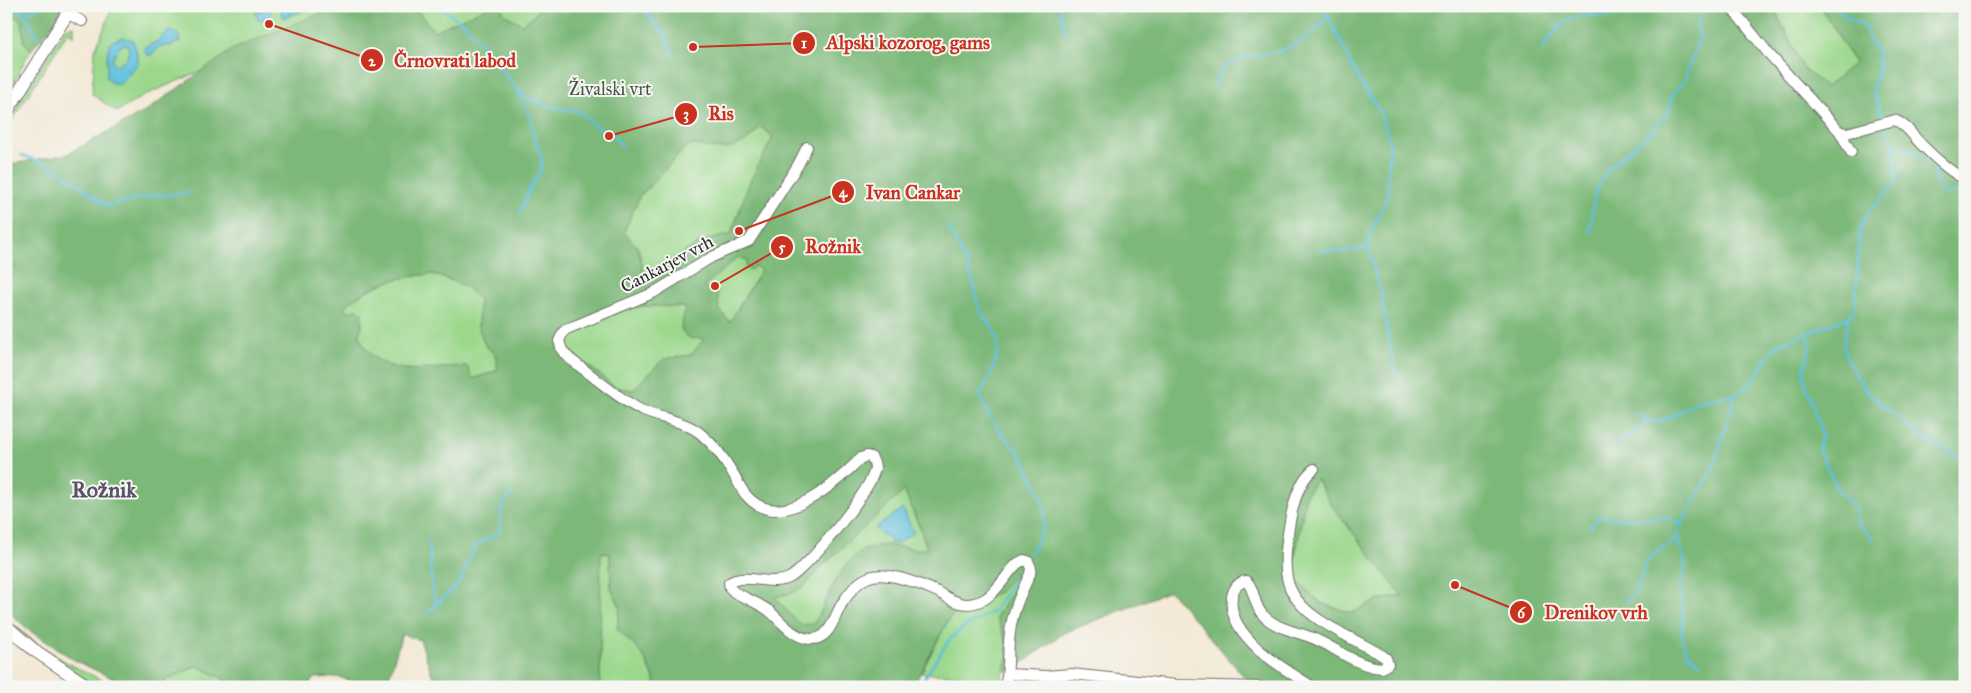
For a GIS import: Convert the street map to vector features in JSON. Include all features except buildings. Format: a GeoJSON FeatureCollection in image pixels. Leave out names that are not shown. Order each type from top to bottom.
{"type":"FeatureCollection","features":[{"type":"Feature","properties":{"kind":"main road"},"geometry":{"type":"LineString","coordinates":[[6,113],[70,10]]}},
{"type":"Feature","properties":{"kind":"main road"},"geometry":{"type":"LineString","coordinates":[[6,626],[34,650],[89,687]]}},
{"type":"Feature","properties":{"kind":"street"},"geometry":{"type":"LineString","coordinates":[[1730,6],[1769,54],[1840,132],[1851,152]]}},
{"type":"Feature","properties":{"kind":"street"},"geometry":{"type":"LineString","coordinates":[[70,10],[82,21]]}},
{"type":"Feature","properties":{"kind":"street"},"geometry":{"type":"LineString","coordinates":[[1840,132],[1847,134],[1890,120],[1900,122],[1934,157],[1956,175],[1965,179]]}},
{"type":"Feature","properties":{"kind":"street","name":"Cankarjev vrh"},"geometry":{"type":"LineString","coordinates":[[807,147],[798,165],[748,241],[712,256],[653,293],[567,329],[561,335],[559,341],[562,350],[570,359],[639,408],[653,415],[687,425],[700,434],[716,450],[732,471],[745,494],[754,503],[766,509],[777,511],[814,496],[829,487],[860,458],[871,457],[875,468],[872,478],[838,527],[810,560],[793,575],[778,581],[741,579],[729,583],[730,588],[734,592],[767,610],[791,631],[799,635],[812,639],[819,639],[825,635],[842,602],[859,583],[873,575],[904,579],[930,589],[952,601],[966,604],[983,600],[992,594],[1018,563],[1024,560],[1028,561],[1031,568],[1030,574],[1013,614],[1008,674]]}},
{"type":"Feature","properties":{"kind":"street"},"geometry":{"type":"LineString","coordinates":[[1313,687],[1273,661],[1253,643],[1236,622],[1231,601],[1236,587],[1239,583],[1246,581],[1250,586],[1258,608],[1277,626],[1317,640],[1354,660],[1368,665],[1382,668],[1388,664],[1386,658],[1314,614],[1295,596],[1288,582],[1286,559],[1293,509],[1303,484],[1314,469]]}},
{"type":"Feature","properties":{"kind":"street"},"geometry":{"type":"LineString","coordinates":[[1005,687],[1008,674],[1045,676],[1070,674],[1176,685],[1260,687]]}},
{"type":"Feature","properties":{"kind":"green space"},"geometry":{"type":"Polygon","coordinates":[[[6,6],[63,6],[55,22],[31,50],[24,42],[22,22],[12,14],[6,13],[6,6]]]}},
{"type":"Feature","properties":{"kind":"green space"},"geometry":{"type":"Polygon","coordinates":[[[113,6],[803,6],[782,81],[329,16],[145,95],[117,112],[92,94],[95,50],[113,6]]]}},
{"type":"Feature","properties":{"kind":"green space","name":"Živalski vrt"},"geometry":{"type":"Polygon","coordinates":[[[338,6],[408,6],[418,11],[434,31],[491,6],[501,6],[504,14],[522,24],[534,16],[540,6],[1773,6],[1803,68],[1826,87],[1855,63],[1820,6],[1965,6],[1965,687],[1253,687],[1170,591],[1064,633],[1018,666],[1005,672],[1009,648],[996,617],[1024,572],[1020,569],[1000,592],[961,607],[949,619],[913,687],[656,687],[647,662],[617,629],[620,607],[611,588],[610,554],[601,552],[600,687],[433,687],[434,680],[420,640],[402,634],[386,687],[376,687],[337,677],[314,678],[307,687],[233,687],[220,677],[197,666],[162,682],[160,687],[131,687],[76,661],[30,631],[6,610],[6,165],[67,154],[146,111],[233,49],[338,6]],[[761,127],[746,140],[734,147],[722,149],[697,145],[687,146],[639,197],[624,232],[638,248],[645,277],[701,242],[731,234],[750,181],[773,137],[761,127]],[[738,257],[703,287],[717,290],[719,309],[730,322],[761,270],[755,266],[751,270],[746,268],[747,260],[738,257]],[[433,274],[396,279],[375,287],[344,307],[347,312],[358,309],[362,313],[362,326],[359,335],[367,350],[378,360],[391,366],[405,369],[467,366],[473,379],[498,370],[495,354],[485,345],[478,326],[479,300],[465,286],[433,274]],[[635,307],[605,317],[578,332],[569,338],[567,349],[615,387],[633,390],[663,359],[691,355],[704,339],[693,339],[686,336],[681,329],[685,307],[635,307]],[[1317,479],[1306,495],[1294,563],[1297,582],[1322,604],[1352,613],[1378,600],[1402,596],[1333,507],[1317,479]],[[904,491],[824,564],[805,586],[792,593],[775,597],[794,619],[803,625],[813,624],[845,566],[865,550],[884,545],[927,549],[919,524],[904,491]]]}},
{"type":"Feature","properties":{"kind":"green space"},"geometry":{"type":"Polygon","coordinates":[[[1773,6],[1859,6],[1855,59],[1847,51],[1855,63],[1826,87],[1803,68],[1773,6]]]}},
{"type":"Feature","properties":{"kind":"green space"},"geometry":{"type":"Polygon","coordinates":[[[6,13],[12,14],[22,22],[24,42],[31,50],[10,92],[6,90],[6,13]]]}},
{"type":"Feature","properties":{"kind":"green space"},"geometry":{"type":"Polygon","coordinates":[[[74,26],[74,37],[68,32],[6,130],[6,122],[66,28],[74,26]]]}},
{"type":"Feature","properties":{"kind":"green space"},"geometry":{"type":"Polygon","coordinates":[[[761,127],[773,137],[750,181],[731,234],[701,242],[645,277],[638,248],[624,232],[639,197],[687,146],[694,144],[718,149],[746,142],[761,127]]]}},
{"type":"Feature","properties":{"kind":"green space"},"geometry":{"type":"Polygon","coordinates":[[[738,257],[747,260],[761,270],[730,322],[719,309],[717,290],[702,287],[738,257]]]}},
{"type":"Feature","properties":{"kind":"green space"},"geometry":{"type":"Polygon","coordinates":[[[433,274],[465,286],[479,300],[478,326],[485,345],[495,354],[498,370],[472,379],[466,366],[405,369],[391,366],[378,360],[367,350],[359,335],[362,326],[358,310],[347,312],[344,307],[365,292],[396,279],[433,274]]]}},
{"type":"Feature","properties":{"kind":"green space"},"geometry":{"type":"Polygon","coordinates":[[[645,306],[685,307],[698,338],[705,338],[691,355],[663,359],[633,390],[615,387],[567,349],[569,338],[596,322],[615,313],[645,306]]]}},
{"type":"Feature","properties":{"kind":"green space"},"geometry":{"type":"Polygon","coordinates":[[[1316,479],[1333,507],[1402,596],[1378,600],[1352,613],[1323,604],[1297,582],[1294,563],[1299,527],[1306,495],[1316,479]]]}},
{"type":"Feature","properties":{"kind":"green space"},"geometry":{"type":"Polygon","coordinates":[[[904,490],[928,549],[884,545],[868,548],[852,560],[838,576],[813,624],[803,625],[794,619],[775,597],[792,593],[805,586],[824,564],[904,490]]]}},
{"type":"Feature","properties":{"kind":"green space"},"geometry":{"type":"Polygon","coordinates":[[[600,552],[610,554],[611,588],[620,607],[617,629],[641,651],[656,687],[600,687],[600,552]]]}},
{"type":"Feature","properties":{"kind":"green space"},"geometry":{"type":"Polygon","coordinates":[[[1020,569],[1025,572],[996,617],[1009,648],[1000,687],[975,687],[963,676],[921,673],[949,619],[961,607],[1000,592],[1020,569]]]}},
{"type":"Feature","properties":{"kind":"green space"},"geometry":{"type":"Polygon","coordinates":[[[12,625],[15,625],[38,644],[63,660],[117,687],[98,687],[89,682],[56,660],[12,625]]]}},
{"type":"Feature","properties":{"kind":"green space"},"geometry":{"type":"Polygon","coordinates":[[[197,666],[220,677],[233,687],[160,687],[162,682],[197,666]]]}},
{"type":"Feature","properties":{"kind":"water"},"geometry":{"type":"Polygon","coordinates":[[[280,6],[307,6],[303,11],[283,18],[280,6]]]}},
{"type":"Feature","properties":{"kind":"water"},"geometry":{"type":"Polygon","coordinates":[[[265,9],[271,12],[269,16],[258,20],[255,13],[265,9]]]}},
{"type":"Feature","properties":{"kind":"water"},"geometry":{"type":"Polygon","coordinates":[[[174,31],[179,36],[180,41],[170,46],[160,46],[152,55],[148,55],[144,50],[144,48],[158,41],[166,32],[174,31]]]}},
{"type":"Feature","properties":{"kind":"water"},"geometry":{"type":"Polygon","coordinates":[[[122,37],[133,40],[138,58],[138,64],[120,84],[113,83],[106,78],[107,52],[111,42],[122,37]],[[123,44],[117,51],[112,61],[116,65],[129,54],[126,44],[123,44]]]}},
{"type":"Feature","properties":{"kind":"water"},"geometry":{"type":"Polygon","coordinates":[[[902,509],[914,533],[899,543],[889,543],[889,537],[881,534],[875,528],[902,509]]]}},
{"type":"Feature","properties":{"kind":"waterway"},"geometry":{"type":"LineString","coordinates":[[9,6],[24,13],[37,36],[43,39]]}},
{"type":"Feature","properties":{"kind":"waterway"},"geometry":{"type":"LineString","coordinates":[[26,6],[29,12],[40,7]]}},
{"type":"Feature","properties":{"kind":"waterway"},"geometry":{"type":"LineString","coordinates":[[437,6],[464,23],[517,89],[530,118],[537,147],[542,158],[541,170],[530,188],[520,213]]}},
{"type":"Feature","properties":{"kind":"waterway"},"geometry":{"type":"LineString","coordinates":[[641,6],[666,37],[673,56]]}},
{"type":"Feature","properties":{"kind":"waterway"},"geometry":{"type":"LineString","coordinates":[[874,10],[877,6]]}},
{"type":"Feature","properties":{"kind":"waterway"},"geometry":{"type":"LineString","coordinates":[[1059,6],[1065,32]]}},
{"type":"Feature","properties":{"kind":"waterway"},"geometry":{"type":"LineString","coordinates":[[1321,6],[1329,18],[1359,80],[1380,111],[1390,144],[1387,198],[1370,233],[1368,247],[1381,293],[1395,373]]}},
{"type":"Feature","properties":{"kind":"waterway"},"geometry":{"type":"LineString","coordinates":[[1542,49],[1567,20],[1580,16],[1622,14],[1636,6]]}},
{"type":"Feature","properties":{"kind":"waterway"},"geometry":{"type":"LineString","coordinates":[[1590,232],[1595,192],[1609,168],[1651,132],[1668,113],[1673,93],[1684,82],[1700,37],[1697,25],[1704,6]]}},
{"type":"Feature","properties":{"kind":"waterway"},"geometry":{"type":"LineString","coordinates":[[1834,6],[1848,18],[1863,25],[1868,33],[1870,42],[1878,54],[1879,71],[1872,88],[1883,120]]}},
{"type":"Feature","properties":{"kind":"waterway"},"geometry":{"type":"LineString","coordinates":[[1215,84],[1222,69],[1243,57],[1282,51],[1303,40],[1329,18]]}},
{"type":"Feature","properties":{"kind":"waterway"},"geometry":{"type":"LineString","coordinates":[[518,90],[532,100],[547,106],[581,112],[592,124],[612,135],[623,147]]}},
{"type":"Feature","properties":{"kind":"waterway"},"geometry":{"type":"LineString","coordinates":[[1885,125],[1893,144],[1932,160],[1937,183],[1943,194],[1958,192],[1965,195]]}},
{"type":"Feature","properties":{"kind":"waterway"},"geometry":{"type":"LineString","coordinates":[[1632,411],[1649,421],[1658,422],[1695,402],[1735,395],[1749,385],[1777,345],[1849,317],[1855,308],[1860,229],[1867,213],[1897,182],[1893,144]]}},
{"type":"Feature","properties":{"kind":"waterway"},"geometry":{"type":"LineString","coordinates":[[21,155],[56,170],[107,206],[150,196],[191,193]]}},
{"type":"Feature","properties":{"kind":"waterway"},"geometry":{"type":"LineString","coordinates":[[948,226],[969,269],[980,311],[994,330],[997,338],[998,346],[995,363],[980,395],[995,424],[1021,454],[1043,504],[1043,527],[1038,540],[1029,554]]}},
{"type":"Feature","properties":{"kind":"waterway"},"geometry":{"type":"LineString","coordinates":[[1319,250],[1340,252],[1368,247]]}},
{"type":"Feature","properties":{"kind":"waterway"},"geometry":{"type":"LineString","coordinates":[[1849,317],[1843,343],[1847,360],[1867,392],[1928,441],[1953,453],[1965,467]]}},
{"type":"Feature","properties":{"kind":"waterway"},"geometry":{"type":"LineString","coordinates":[[1809,333],[1810,348],[1803,374],[1822,434],[1819,450],[1839,492],[1856,509],[1856,521],[1873,540]]}},
{"type":"Feature","properties":{"kind":"waterway"},"geometry":{"type":"LineString","coordinates":[[1589,528],[1596,519],[1604,516],[1617,519],[1667,518],[1681,524],[1713,469],[1735,395]]}},
{"type":"Feature","properties":{"kind":"waterway"},"geometry":{"type":"LineString","coordinates":[[1613,445],[1619,443],[1649,421]]}},
{"type":"Feature","properties":{"kind":"waterway"},"geometry":{"type":"LineString","coordinates":[[426,615],[458,584],[476,545],[499,532],[502,505],[513,492]]}},
{"type":"Feature","properties":{"kind":"waterway"},"geometry":{"type":"LineString","coordinates":[[1681,524],[1677,538],[1684,558],[1685,568],[1680,585],[1683,609],[1682,638],[1687,653],[1700,664]]}},
{"type":"Feature","properties":{"kind":"waterway"},"geometry":{"type":"LineString","coordinates":[[1626,601],[1636,593],[1647,560],[1677,538]]}},
{"type":"Feature","properties":{"kind":"waterway"},"geometry":{"type":"LineString","coordinates":[[429,543],[432,587],[436,603]]}},
{"type":"Feature","properties":{"kind":"waterway"},"geometry":{"type":"LineString","coordinates":[[919,687],[949,640],[964,627],[993,612],[1023,568]]}},
{"type":"Feature","properties":{"kind":"place","name":"Črnovrati labod"},"geometry":{"type":"Point","coordinates":[269,24]}},
{"type":"Feature","properties":{"kind":"place","name":"Alpski kozorog, gams"},"geometry":{"type":"Point","coordinates":[693,47]}},
{"type":"Feature","properties":{"kind":"place","name":"Ris"},"geometry":{"type":"Point","coordinates":[609,136]}},
{"type":"Feature","properties":{"kind":"place","name":"Ivan Cankar"},"geometry":{"type":"Point","coordinates":[739,231]}},
{"type":"Feature","properties":{"kind":"place","name":"Rožnik"},"geometry":{"type":"Point","coordinates":[715,286]}},
{"type":"Feature","properties":{"kind":"place","name":"Drenikov vrh"},"geometry":{"type":"Point","coordinates":[1455,585]}},
{"type":"Feature","properties":{"kind":"district","name":"Rožnik"},"geometry":{"type":"Point","coordinates":[104,489]}}]}
